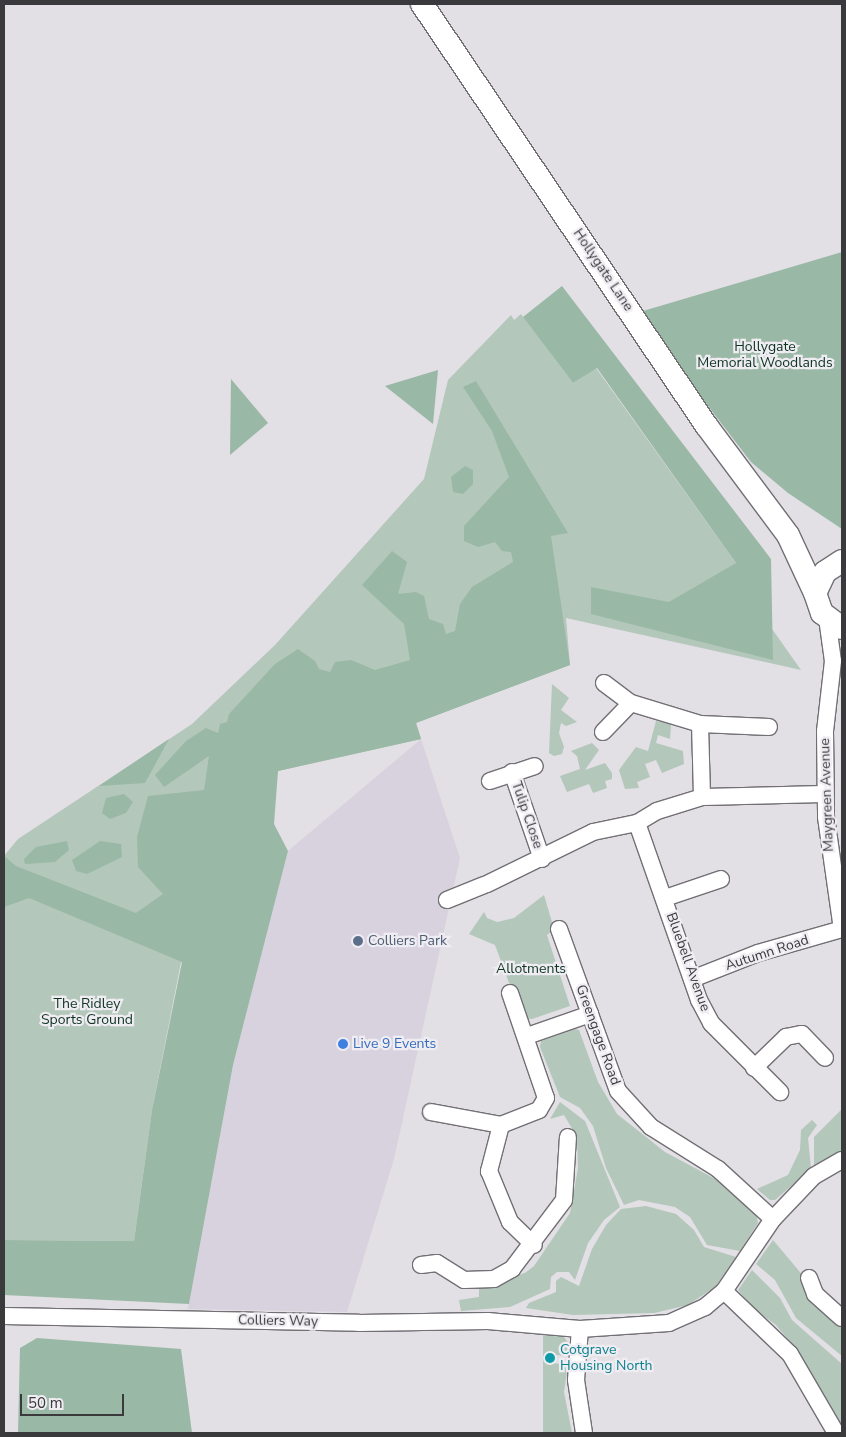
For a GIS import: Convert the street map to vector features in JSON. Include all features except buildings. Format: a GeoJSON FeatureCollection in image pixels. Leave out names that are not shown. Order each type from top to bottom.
{"type":"FeatureCollection","features":[{"type":"Feature","properties":{"kind":"street","name":"Hollygate Lane"},"geometry":{"type":"LineString","coordinates":[[422,4],[706,425],[788,535],[816,593],[835,623]]}},
{"type":"Feature","properties":{"kind":"street","name":"Hollygate Lane"},"geometry":{"type":"LineString","coordinates":[[788,535],[824,556],[842,560]]}},
{"type":"Feature","properties":{"kind":"street"},"geometry":{"type":"LineString","coordinates":[[816,593],[825,572],[842,560]]}},
{"type":"Feature","properties":{"kind":"street","name":"Maygreen Avenue"},"geometry":{"type":"LineString","coordinates":[[835,623],[838,655],[824,731],[825,794],[830,857],[842,929]]}},
{"type":"Feature","properties":{"kind":"street"},"geometry":{"type":"LineString","coordinates":[[604,683],[631,703],[700,724],[769,727]]}},
{"type":"Feature","properties":{"kind":"street"},"geometry":{"type":"LineString","coordinates":[[603,732],[631,703]]}},
{"type":"Feature","properties":{"kind":"street"},"geometry":{"type":"LineString","coordinates":[[700,724],[702,797]]}},
{"type":"Feature","properties":{"kind":"street","name":"Tulip Close"},"geometry":{"type":"LineString","coordinates":[[490,781],[512,772],[536,766]]}},
{"type":"Feature","properties":{"kind":"street","name":"Tulip Close"},"geometry":{"type":"LineString","coordinates":[[512,772],[542,859]]}},
{"type":"Feature","properties":{"kind":"street"},"geometry":{"type":"LineString","coordinates":[[448,900],[542,859],[593,832],[637,823],[657,812],[702,797],[731,794],[825,794]]}},
{"type":"Feature","properties":{"kind":"street","name":"Bluebell Avenue"},"geometry":{"type":"LineString","coordinates":[[637,823],[692,979],[711,1023],[780,1092]]}},
{"type":"Feature","properties":{"kind":"street","name":"Bluebell Avenue"},"geometry":{"type":"LineString","coordinates":[[665,898],[721,879]]}},
{"type":"Feature","properties":{"kind":"street","name":"Greengage Road"},"geometry":{"type":"LineString","coordinates":[[559,929],[618,1091],[631,1108],[651,1127],[718,1169],[773,1219]]}},
{"type":"Feature","properties":{"kind":"street","name":"Autumn Road"},"geometry":{"type":"LineString","coordinates":[[692,979],[758,954],[842,929]]}},
{"type":"Feature","properties":{"kind":"street"},"geometry":{"type":"LineString","coordinates":[[431,1112],[501,1125],[539,1110],[546,1098],[527,1036],[510,992]]}},
{"type":"Feature","properties":{"kind":"street"},"geometry":{"type":"LineString","coordinates":[[527,1036],[590,1014]]}},
{"type":"Feature","properties":{"kind":"street"},"geometry":{"type":"LineString","coordinates":[[754,1068],[786,1037],[802,1034],[825,1058]]}},
{"type":"Feature","properties":{"kind":"street"},"geometry":{"type":"LineString","coordinates":[[501,1125],[489,1171],[510,1222],[530,1250]]}},
{"type":"Feature","properties":{"kind":"street"},"geometry":{"type":"LineString","coordinates":[[421,1265],[437,1263],[464,1280],[487,1280],[502,1276],[530,1250],[564,1200],[568,1137]]}},
{"type":"Feature","properties":{"kind":"street","name":"Colliers Way"},"geometry":{"type":"LineString","coordinates":[[4,1316],[552,1325],[580,1329],[669,1324],[705,1307],[724,1291],[773,1219],[814,1176],[842,1160]]}},
{"type":"Feature","properties":{"kind":"street"},"geometry":{"type":"LineString","coordinates":[[809,1278],[815,1294],[842,1318]]}},
{"type":"Feature","properties":{"kind":"street"},"geometry":{"type":"LineString","coordinates":[[724,1291],[790,1354],[836,1433]]}},
{"type":"Feature","properties":{"kind":"street"},"geometry":{"type":"LineString","coordinates":[[580,1329],[576,1380],[584,1433]]}},
{"type":"Feature","properties":{"kind":"shaded area","name":"Colliers Park"},"geometry":{"type":"Polygon","coordinates":[[[421,739],[460,858],[394,1159],[347,1312],[188,1309],[233,1065],[288,851],[421,739]]]}},
{"type":"Feature","properties":{"kind":"green space","name":"Hollygate Memorial Woodlands"},"geometry":{"type":"Polygon","coordinates":[[[842,252],[842,529],[788,493],[751,462],[685,376],[643,311],[842,252]]]}},
{"type":"Feature","properties":{"kind":"green space"},"geometry":{"type":"Polygon","coordinates":[[[562,286],[771,559],[773,660],[591,614],[591,587],[669,602],[736,563],[597,368],[573,383],[523,317],[562,286]]]}},
{"type":"Feature","properties":{"kind":"green space","name":"The Ridley Sports Ground"},"geometry":{"type":"Polygon","coordinates":[[[521,314],[573,383],[596,368],[736,563],[729,568],[801,670],[566,618],[570,665],[416,723],[421,739],[278,771],[225,988],[181,962],[152,1110],[134,1241],[4,1240],[4,856],[18,839],[192,724],[275,645],[424,479],[448,380],[511,315],[514,320],[521,314]]]}},
{"type":"Feature","properties":{"kind":"green space"},"geometry":{"type":"Polygon","coordinates":[[[438,370],[433,424],[385,386],[438,370]]]}},
{"type":"Feature","properties":{"kind":"green space"},"geometry":{"type":"Polygon","coordinates":[[[231,379],[268,423],[230,455],[231,379]]]}},
{"type":"Feature","properties":{"kind":"green space"},"geometry":{"type":"Polygon","coordinates":[[[476,381],[568,533],[551,536],[570,665],[416,723],[421,739],[278,771],[274,824],[288,851],[233,1065],[189,1304],[4,1295],[4,1240],[134,1241],[152,1110],[182,962],[29,898],[4,907],[4,856],[16,866],[136,913],[163,894],[138,867],[137,837],[148,796],[204,790],[209,756],[164,787],[155,775],[186,741],[206,728],[218,733],[220,724],[227,722],[229,714],[275,664],[298,649],[315,661],[319,669],[330,672],[335,662],[351,660],[375,670],[410,660],[404,624],[362,585],[392,551],[407,562],[398,594],[416,592],[424,596],[429,619],[443,624],[446,634],[455,631],[460,604],[472,587],[513,562],[511,552],[502,551],[495,542],[478,547],[464,541],[464,526],[509,477],[492,431],[463,387],[476,381]]]}},
{"type":"Feature","properties":{"kind":"green space"},"geometry":{"type":"Polygon","coordinates":[[[465,466],[473,470],[473,484],[463,494],[453,492],[451,477],[465,466]]]}},
{"type":"Feature","properties":{"kind":"green space"},"geometry":{"type":"Polygon","coordinates":[[[552,684],[569,698],[561,710],[577,722],[566,726],[561,723],[559,733],[564,747],[562,754],[554,756],[549,753],[552,684]]]}},
{"type":"Feature","properties":{"kind":"green space"},"geometry":{"type":"Polygon","coordinates":[[[656,721],[671,724],[670,739],[658,735],[656,743],[683,751],[684,764],[662,773],[656,760],[645,764],[650,777],[637,782],[639,788],[625,789],[619,770],[636,747],[648,751],[656,721]]]}},
{"type":"Feature","properties":{"kind":"green space"},"geometry":{"type":"Polygon","coordinates":[[[169,739],[145,783],[99,786],[169,739]]]}},
{"type":"Feature","properties":{"kind":"green space"},"geometry":{"type":"Polygon","coordinates":[[[592,743],[599,750],[585,770],[605,763],[612,773],[612,779],[605,781],[607,788],[593,793],[589,784],[567,792],[560,776],[580,769],[577,756],[571,751],[592,743]]]}},
{"type":"Feature","properties":{"kind":"green space"},"geometry":{"type":"Polygon","coordinates":[[[124,794],[133,802],[126,813],[110,819],[102,813],[106,798],[124,794]]]}},
{"type":"Feature","properties":{"kind":"green space"},"geometry":{"type":"Polygon","coordinates":[[[67,841],[69,850],[55,862],[25,864],[24,859],[36,847],[67,841]]]}},
{"type":"Feature","properties":{"kind":"green space"},"geometry":{"type":"Polygon","coordinates":[[[100,841],[121,844],[122,857],[87,874],[76,871],[72,860],[100,841]]]}},
{"type":"Feature","properties":{"kind":"green space","name":"Allotments"},"geometry":{"type":"Polygon","coordinates":[[[544,895],[554,929],[547,935],[570,1006],[532,1019],[522,1018],[495,945],[469,934],[484,912],[487,918],[497,922],[514,918],[544,895]]]}},
{"type":"Feature","properties":{"kind":"green space"},"geometry":{"type":"Polygon","coordinates":[[[575,1029],[579,1030],[598,1082],[617,1114],[665,1152],[719,1181],[756,1214],[758,1223],[740,1251],[707,1245],[690,1217],[675,1207],[639,1200],[624,1205],[606,1168],[593,1126],[580,1108],[560,1097],[540,1047],[541,1041],[575,1029]]]}},
{"type":"Feature","properties":{"kind":"green space"},"geometry":{"type":"Polygon","coordinates":[[[560,1102],[585,1121],[620,1207],[604,1220],[588,1243],[575,1280],[569,1272],[557,1272],[551,1277],[550,1289],[510,1307],[461,1311],[459,1300],[479,1297],[479,1287],[525,1273],[534,1266],[570,1213],[578,1168],[577,1137],[564,1115],[550,1119],[560,1102]]]}},
{"type":"Feature","properties":{"kind":"green space"},"geometry":{"type":"Polygon","coordinates":[[[842,1109],[842,1152],[814,1166],[814,1137],[842,1109]]]}},
{"type":"Feature","properties":{"kind":"green space"},"geometry":{"type":"Polygon","coordinates":[[[812,1120],[817,1125],[808,1138],[811,1169],[775,1200],[770,1200],[757,1189],[788,1175],[800,1150],[801,1130],[812,1120]]]}},
{"type":"Feature","properties":{"kind":"green space"},"geometry":{"type":"Polygon","coordinates":[[[646,1206],[676,1214],[694,1230],[704,1247],[736,1257],[715,1287],[688,1305],[654,1313],[573,1315],[526,1308],[529,1303],[556,1292],[556,1281],[561,1277],[579,1286],[592,1249],[606,1225],[621,1209],[646,1206]]]}},
{"type":"Feature","properties":{"kind":"green space"},"geometry":{"type":"Polygon","coordinates":[[[773,1240],[842,1322],[842,1356],[796,1318],[775,1280],[756,1264],[773,1240]]]}},
{"type":"Feature","properties":{"kind":"green space"},"geometry":{"type":"Polygon","coordinates":[[[752,1270],[780,1298],[792,1320],[842,1364],[842,1425],[797,1350],[776,1325],[753,1308],[738,1290],[752,1270]]]}},
{"type":"Feature","properties":{"kind":"green space"},"geometry":{"type":"Polygon","coordinates":[[[543,1335],[564,1337],[569,1344],[569,1356],[546,1354],[545,1362],[568,1365],[564,1392],[572,1433],[543,1433],[543,1335]]]}},
{"type":"Feature","properties":{"kind":"green space"},"geometry":{"type":"Polygon","coordinates":[[[37,1338],[181,1349],[192,1433],[18,1433],[20,1348],[37,1338]]]}},
{"type":"Feature","properties":{"kind":"place","name":"Colliers Park"},"geometry":{"type":"Point","coordinates":[358,941]}},
{"type":"Feature","properties":{"kind":"place","name":"Live 9 Events"},"geometry":{"type":"Point","coordinates":[343,1044]}},
{"type":"Feature","properties":{"kind":"place","name":"Cotgrave Housing North"},"geometry":{"type":"Point","coordinates":[550,1358]}}]}
